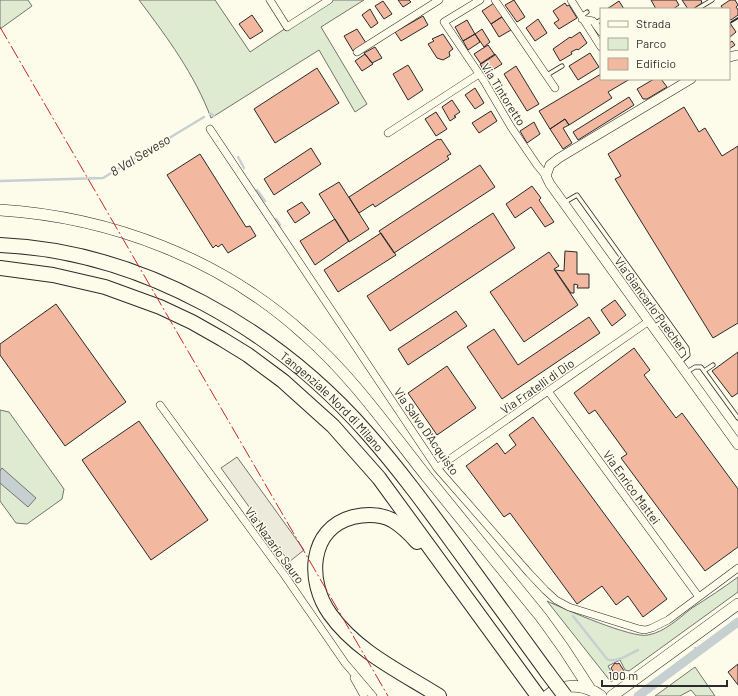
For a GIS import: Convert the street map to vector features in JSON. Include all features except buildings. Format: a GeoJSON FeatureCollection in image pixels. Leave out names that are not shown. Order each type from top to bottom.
{"type":"FeatureCollection","features":[{"type":"Feature","properties":{"kind":"highway","name":"Tangenziale Nord di Milano"},"geometry":{"type":"LineString","coordinates":[[0,245],[22,246],[70,255],[118,267],[147,277],[197,299],[218,311],[246,328],[298,366],[368,433],[406,479],[547,672],[568,691]]}},
{"type":"Feature","properties":{"kind":"highway","name":"Tangenziale Nord di Milano"},"geometry":{"type":"LineString","coordinates":[[0,268],[53,275],[105,287],[160,307],[192,322],[248,355],[283,382],[332,426],[379,478],[533,690]]}},
{"type":"Feature","properties":{"kind":"highway"},"geometry":{"type":"LineString","coordinates":[[439,696],[360,646],[344,631],[330,614],[322,600],[316,581],[316,558],[320,541],[329,530],[341,522],[362,515],[382,516],[394,521],[408,532],[419,544],[439,571],[487,626]]}},
{"type":"Feature","properties":{"kind":"main road"},"geometry":{"type":"LineString","coordinates":[[0,210],[33,212],[81,221],[130,234],[182,254],[232,281],[272,308],[305,334],[334,362],[532,605],[564,649],[590,689]]}},
{"type":"Feature","properties":{"kind":"main road"},"geometry":{"type":"LineString","coordinates":[[612,696],[738,604]]}},
{"type":"Feature","properties":{"kind":"main road"},"geometry":{"type":"LineString","coordinates":[[568,691],[576,679],[574,664]]}},
{"type":"Feature","properties":{"kind":"main road"},"geometry":{"type":"LineString","coordinates":[[547,696],[560,688],[568,691],[581,686],[590,689],[601,696]]}},
{"type":"Feature","properties":{"kind":"street"},"geometry":{"type":"LineString","coordinates":[[270,0],[287,26],[329,0]]}},
{"type":"Feature","properties":{"kind":"street"},"geometry":{"type":"LineString","coordinates":[[356,52],[439,0]]}},
{"type":"Feature","properties":{"kind":"street","name":"Via Tintoretto"},"geometry":{"type":"LineString","coordinates":[[480,0],[444,22],[479,74],[511,127],[537,166],[546,176]]}},
{"type":"Feature","properties":{"kind":"street"},"geometry":{"type":"LineString","coordinates":[[495,0],[555,88]]}},
{"type":"Feature","properties":{"kind":"street"},"geometry":{"type":"LineString","coordinates":[[570,0],[583,15],[600,45]]}},
{"type":"Feature","properties":{"kind":"street"},"geometry":{"type":"LineString","coordinates":[[583,15],[594,21],[599,26]]}},
{"type":"Feature","properties":{"kind":"street"},"geometry":{"type":"LineString","coordinates":[[388,133],[479,74]]}},
{"type":"Feature","properties":{"kind":"street"},"geometry":{"type":"LineString","coordinates":[[546,176],[550,165],[560,158],[689,80]]}},
{"type":"Feature","properties":{"kind":"street","name":"Via Salvo D'Acquisto"},"geometry":{"type":"LineString","coordinates":[[210,129],[437,468],[545,590],[556,600],[569,607],[645,630],[668,620],[738,568]]}},
{"type":"Feature","properties":{"kind":"street","name":"Via Giancarlo Puecher"},"geometry":{"type":"LineString","coordinates":[[546,176],[550,184],[738,445]]}},
{"type":"Feature","properties":{"kind":"street","name":"Via Fratelli di Dio"},"geometry":{"type":"LineString","coordinates":[[437,468],[548,391],[651,324]]}},
{"type":"Feature","properties":{"kind":"street","name":"Via Enrico Mattei"},"geometry":{"type":"LineString","coordinates":[[548,391],[698,597]]}},
{"type":"Feature","properties":{"kind":"street","name":"Via Nazario Sauro"},"geometry":{"type":"LineString","coordinates":[[160,405],[285,576],[345,663],[373,696]]}},
{"type":"Feature","properties":{"kind":"street"},"geometry":{"type":"LineString","coordinates":[[345,663],[364,696]]}},
{"type":"Feature","properties":{"kind":"lane"},"geometry":{"type":"LineString","coordinates":[[699,8],[712,0]]}},
{"type":"Feature","properties":{"kind":"lane"},"geometry":{"type":"LineString","coordinates":[[547,75],[562,66]]}},
{"type":"Feature","properties":{"kind":"lane"},"geometry":{"type":"LineString","coordinates":[[564,203],[577,195],[687,348],[688,355],[678,362]]}},
{"type":"Feature","properties":{"kind":"lane"},"geometry":{"type":"LineString","coordinates":[[651,324],[666,319]]}},
{"type":"Feature","properties":{"kind":"lane"},"geometry":{"type":"LineString","coordinates":[[704,371],[712,365]]}},
{"type":"Feature","properties":{"kind":"lane"},"geometry":{"type":"LineString","coordinates":[[686,373],[699,366],[738,418]]}},
{"type":"Feature","properties":{"kind":"green space"},"geometry":{"type":"Polygon","coordinates":[[[0,0],[28,0],[32,6],[0,29],[0,0]]]}},
{"type":"Feature","properties":{"kind":"green space"},"geometry":{"type":"Polygon","coordinates":[[[139,0],[215,0],[250,52],[286,28],[289,28],[333,0],[364,0],[321,27],[367,104],[355,112],[319,50],[211,118],[197,87],[180,57],[139,0]]]}},
{"type":"Feature","properties":{"kind":"green space"},"geometry":{"type":"Polygon","coordinates":[[[0,410],[9,412],[64,489],[62,499],[27,524],[16,523],[0,501],[0,410]]]}},
{"type":"Feature","properties":{"kind":"green space"},"geometry":{"type":"Polygon","coordinates":[[[738,577],[738,592],[629,671],[625,670],[620,660],[608,666],[615,679],[611,682],[547,601],[614,628],[640,635],[648,635],[666,628],[692,608],[738,577]]]}},
{"type":"Feature","properties":{"kind":"green space"},"geometry":{"type":"Polygon","coordinates":[[[695,667],[715,696],[696,696],[691,690],[680,696],[655,696],[695,667]]]}},
{"type":"Feature","properties":{"kind":"shaded area"},"geometry":{"type":"Polygon","coordinates":[[[237,457],[304,550],[289,562],[221,468],[237,457]]]}},
{"type":"Feature","properties":{"kind":"shaded area"},"geometry":{"type":"Polygon","coordinates":[[[2,468],[36,498],[28,507],[0,483],[0,471],[2,468]]]}},
{"type":"Feature","properties":{"kind":"waterway","name":"8 Val Seveso"},"geometry":{"type":"LineString","coordinates":[[210,114],[214,116]]}},
{"type":"Feature","properties":{"kind":"waterway","name":"8 Val Seveso"},"geometry":{"type":"LineString","coordinates":[[0,181],[103,178],[204,117]]}},
{"type":"Feature","properties":{"kind":"waterway","name":"8 Val Seveso"},"geometry":{"type":"LineString","coordinates":[[238,157],[244,168]]}},
{"type":"Feature","properties":{"kind":"waterway","name":"8 Val Seveso"},"geometry":{"type":"LineString","coordinates":[[257,190],[265,201]]}},
{"type":"Feature","properties":{"kind":"waterway","name":"8 Val Seveso"},"geometry":{"type":"LineString","coordinates":[[276,219],[280,225]]}},
{"type":"Feature","properties":{"kind":"waterway","name":"8 Val Seveso"},"geometry":{"type":"LineString","coordinates":[[573,616],[607,659],[618,659],[638,650]]}},
{"type":"Feature","properties":{"kind":"waterway"},"geometry":{"type":"LineString","coordinates":[[638,696],[738,622]]}},
{"type":"Feature","properties":{"kind":"waterway","name":"8 Val Seveso"},"geometry":{"type":"LineString","coordinates":[[695,648],[698,651]]}},
{"type":"Feature","properties":{"kind":"wall"},"geometry":{"type":"LineString","coordinates":[[730,23],[738,18]]}},
{"type":"Feature","properties":{"kind":"power"},"geometry":{"type":"LineString","coordinates":[[0,27],[388,696]]}}]}
